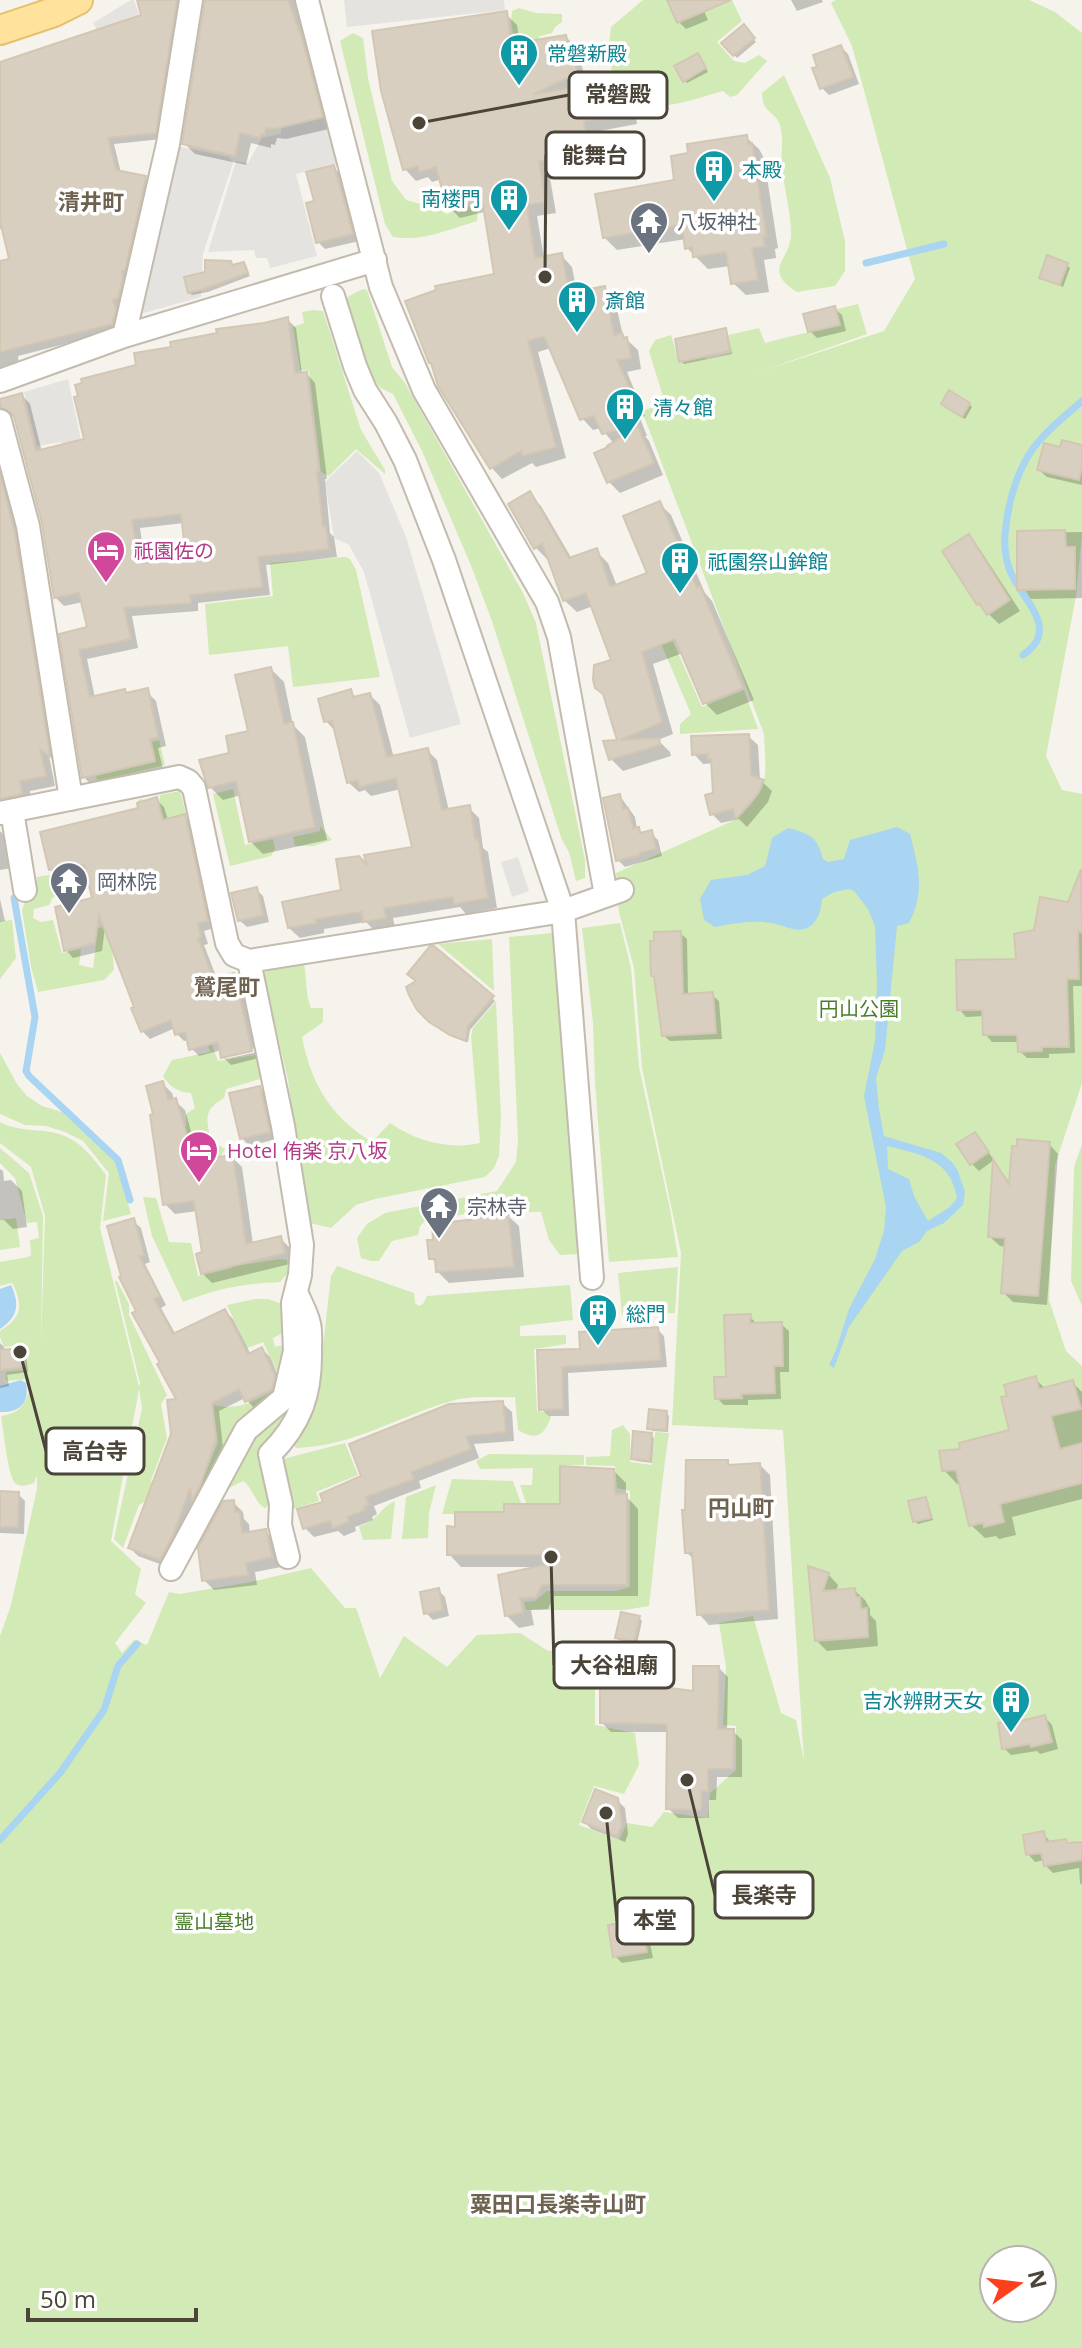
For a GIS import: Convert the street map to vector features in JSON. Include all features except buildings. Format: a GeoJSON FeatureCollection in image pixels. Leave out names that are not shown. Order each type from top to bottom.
{"type":"FeatureCollection","features":[{"type":"Feature","properties":{"kind":"main road"},"geometry":{"type":"LineString","coordinates":[[0,30],[54,12],[78,0]]}},
{"type":"Feature","properties":{"kind":"street"},"geometry":{"type":"LineString","coordinates":[[124,336],[168,144],[191,0]]}},
{"type":"Feature","properties":{"kind":"street"},"geometry":{"type":"LineString","coordinates":[[25,890],[6,812],[179,777],[194,788],[227,943],[234,955],[249,961],[563,911],[614,892],[554,618],[424,390],[381,287],[307,0]]}},
{"type":"Feature","properties":{"kind":"street"},"geometry":{"type":"LineString","coordinates":[[0,381],[124,336],[375,260]]}},
{"type":"Feature","properties":{"kind":"street"},"geometry":{"type":"LineString","coordinates":[[333,296],[360,378],[405,460],[444,560],[563,911],[592,1278]]}},
{"type":"Feature","properties":{"kind":"street"},"geometry":{"type":"LineString","coordinates":[[0,421],[28,526],[71,799]]}},
{"type":"Feature","properties":{"kind":"street"},"geometry":{"type":"LineString","coordinates":[[171,1569],[246,1430],[284,1398],[295,1351],[292,1316],[302,1245],[288,1154],[249,961]]}},
{"type":"Feature","properties":{"kind":"street"},"geometry":{"type":"LineString","coordinates":[[288,1557],[270,1454],[298,1419],[308,1380],[309,1323],[295,1289]]}},
{"type":"Feature","properties":{"kind":"green space"},"geometry":{"type":"Polygon","coordinates":[[[643,0],[732,0],[742,21],[717,42],[734,61],[745,63],[759,55],[767,61],[737,95],[730,97],[723,91],[671,105],[640,103],[639,98],[643,94],[651,92],[648,74],[613,75],[608,53],[611,27],[643,0]]]}},
{"type":"Feature","properties":{"kind":"green space"},"geometry":{"type":"Polygon","coordinates":[[[836,0],[1029,0],[1055,12],[1082,33],[1082,535],[1076,596],[1046,756],[1062,790],[1082,794],[1082,1083],[1055,1165],[1049,1300],[1066,1351],[1082,1366],[1082,2348],[0,2348],[0,1636],[11,1605],[37,1489],[37,1475],[34,1483],[17,1485],[12,1479],[6,1451],[1,1416],[19,1409],[29,1392],[25,1379],[6,1379],[6,1372],[26,1367],[24,1347],[4,1347],[0,1337],[0,1331],[13,1321],[19,1305],[13,1284],[0,1286],[0,1262],[28,1257],[31,1255],[30,1240],[39,1238],[37,1222],[27,1223],[15,1178],[0,1163],[0,1148],[29,1173],[43,1216],[41,1346],[45,1216],[31,1167],[0,1143],[0,1122],[69,1138],[89,1153],[106,1175],[100,1228],[139,1387],[115,1281],[129,1304],[129,1315],[167,1395],[161,1404],[167,1438],[151,1480],[152,1488],[146,1501],[139,1505],[123,1548],[114,1539],[142,1408],[139,1389],[111,1541],[141,1569],[135,1594],[146,1603],[115,1643],[122,1653],[134,1640],[147,1645],[169,1592],[179,1594],[246,1583],[311,1568],[345,1608],[356,1608],[380,1678],[404,1636],[447,1667],[477,1635],[520,1633],[548,1651],[583,1646],[595,1681],[595,1725],[635,1733],[639,1765],[624,1794],[594,1786],[579,1825],[619,1840],[627,1823],[652,1827],[664,1812],[708,1818],[710,1793],[736,1770],[736,1726],[723,1725],[726,1667],[719,1623],[753,1616],[781,1713],[796,1720],[804,1761],[783,1430],[672,1425],[681,1253],[642,1068],[634,968],[619,912],[616,873],[737,819],[756,798],[765,772],[764,734],[642,411],[665,403],[649,351],[655,340],[671,335],[677,355],[695,349],[707,359],[731,353],[729,335],[759,328],[765,343],[840,325],[837,309],[858,304],[867,334],[756,373],[884,331],[915,279],[852,46],[831,3],[836,0]]]}},
{"type":"Feature","properties":{"kind":"green space"},"geometry":{"type":"Polygon","coordinates":[[[519,8],[536,13],[562,14],[562,22],[552,33],[540,36],[518,58],[511,23],[512,11],[519,8]]]}},
{"type":"Feature","properties":{"kind":"green space"},"geometry":{"type":"Polygon","coordinates":[[[353,33],[363,38],[368,78],[392,181],[406,200],[439,209],[446,214],[478,203],[477,221],[425,236],[393,237],[385,224],[340,41],[353,33]]]}},
{"type":"Feature","properties":{"kind":"green space"},"geometry":{"type":"Polygon","coordinates":[[[784,75],[830,178],[845,241],[845,271],[835,286],[797,292],[786,284],[779,270],[790,243],[790,217],[782,162],[782,135],[778,121],[764,105],[762,93],[784,75]]]}},
{"type":"Feature","properties":{"kind":"green space"},"geometry":{"type":"Polygon","coordinates":[[[367,290],[392,367],[405,383],[523,593],[536,623],[585,860],[585,878],[576,881],[492,621],[470,563],[422,451],[393,394],[371,378],[346,302],[349,296],[367,290]]]}},
{"type":"Feature","properties":{"kind":"green space"},"geometry":{"type":"Polygon","coordinates":[[[323,311],[361,430],[385,474],[356,449],[329,476],[321,472],[309,371],[300,370],[293,327],[304,323],[302,312],[323,311]]]}},
{"type":"Feature","properties":{"kind":"green space"},"geometry":{"type":"Polygon","coordinates":[[[350,559],[356,570],[380,677],[293,687],[288,646],[209,655],[205,604],[273,596],[270,563],[350,559]]]}},
{"type":"Feature","properties":{"kind":"green space"},"geometry":{"type":"Polygon","coordinates":[[[656,632],[670,635],[702,707],[744,690],[758,729],[680,734],[680,724],[691,714],[656,632]]]}},
{"type":"Feature","properties":{"kind":"green space"},"geometry":{"type":"Polygon","coordinates":[[[159,740],[165,765],[97,781],[96,776],[156,762],[152,742],[159,740]]]}},
{"type":"Feature","properties":{"kind":"green space"},"geometry":{"type":"Polygon","coordinates":[[[233,789],[245,845],[273,839],[275,849],[271,856],[230,866],[213,794],[233,789]]]}},
{"type":"Feature","properties":{"kind":"green space"},"geometry":{"type":"Polygon","coordinates":[[[180,791],[186,814],[161,820],[146,829],[138,800],[159,804],[160,795],[180,791]]]}},
{"type":"Feature","properties":{"kind":"green space"},"geometry":{"type":"Polygon","coordinates":[[[320,826],[332,840],[313,846],[295,846],[293,837],[320,831],[320,826]]]}},
{"type":"Feature","properties":{"kind":"green space"},"geometry":{"type":"Polygon","coordinates":[[[82,869],[85,874],[84,893],[53,897],[49,905],[34,909],[33,918],[41,922],[53,920],[62,953],[81,949],[79,965],[93,968],[96,945],[94,929],[110,925],[114,970],[104,980],[38,992],[22,910],[27,896],[34,888],[37,877],[82,869]]]}},
{"type":"Feature","properties":{"kind":"green space"},"geometry":{"type":"Polygon","coordinates":[[[12,920],[16,958],[0,979],[0,921],[12,920]]]}},
{"type":"Feature","properties":{"kind":"green space"},"geometry":{"type":"Polygon","coordinates":[[[620,923],[631,968],[639,1067],[678,1257],[609,1262],[593,1023],[582,928],[620,923]]]}},
{"type":"Feature","properties":{"kind":"green space"},"geometry":{"type":"Polygon","coordinates":[[[553,933],[579,1254],[560,1255],[549,1240],[541,1212],[525,1212],[512,1207],[426,1220],[420,1226],[418,1235],[392,1241],[379,1261],[361,1258],[357,1238],[367,1224],[385,1213],[497,1191],[516,1162],[518,1140],[509,937],[553,933]]]}},
{"type":"Feature","properties":{"kind":"green space"},"geometry":{"type":"Polygon","coordinates":[[[492,939],[494,991],[438,944],[492,939]]]}},
{"type":"Feature","properties":{"kind":"green space"},"geometry":{"type":"Polygon","coordinates":[[[304,964],[311,1008],[323,1008],[323,1022],[302,1037],[311,1070],[334,1110],[372,1142],[390,1123],[411,1135],[433,1142],[457,1145],[480,1143],[471,1036],[473,1028],[496,1001],[501,1118],[499,1156],[494,1168],[485,1177],[356,1205],[331,1228],[306,1222],[288,1080],[263,972],[304,964]]]}},
{"type":"Feature","properties":{"kind":"green space"},"geometry":{"type":"Polygon","coordinates":[[[211,1042],[218,1061],[256,1055],[260,1079],[226,1089],[224,1098],[209,1111],[207,1121],[211,1141],[225,1149],[221,1156],[202,1156],[198,1147],[165,1150],[186,1126],[186,1114],[195,1108],[191,1093],[174,1088],[163,1076],[172,1060],[210,1052],[207,1043],[211,1042]]]}},
{"type":"Feature","properties":{"kind":"green space"},"geometry":{"type":"Polygon","coordinates":[[[0,1053],[27,1096],[42,1106],[62,1112],[116,1161],[131,1214],[103,1221],[109,1173],[83,1141],[65,1132],[46,1126],[25,1125],[0,1114],[0,1053]]]}},
{"type":"Feature","properties":{"kind":"green space"},"geometry":{"type":"Polygon","coordinates":[[[1082,1144],[1082,1306],[1071,1281],[1074,1167],[1082,1144]]]}},
{"type":"Feature","properties":{"kind":"green space"},"geometry":{"type":"Polygon","coordinates":[[[143,1197],[156,1198],[169,1242],[191,1243],[198,1276],[234,1266],[280,1259],[287,1260],[288,1273],[280,1282],[230,1288],[183,1302],[152,1236],[143,1197]]]}},
{"type":"Feature","properties":{"kind":"green space"},"geometry":{"type":"Polygon","coordinates":[[[16,1218],[20,1247],[0,1250],[0,1220],[16,1218]]]}},
{"type":"Feature","properties":{"kind":"green space"},"geometry":{"type":"Polygon","coordinates":[[[337,1266],[414,1293],[415,1303],[419,1306],[427,1296],[570,1285],[573,1320],[520,1326],[520,1336],[566,1335],[566,1344],[534,1349],[537,1411],[551,1417],[545,1429],[535,1436],[518,1430],[515,1397],[475,1397],[432,1407],[338,1442],[296,1448],[294,1444],[313,1409],[331,1276],[337,1266]]]}},
{"type":"Feature","properties":{"kind":"green space"},"geometry":{"type":"Polygon","coordinates":[[[678,1267],[675,1313],[622,1315],[618,1273],[678,1267]]]}},
{"type":"Feature","properties":{"kind":"green space"},"geometry":{"type":"Polygon","coordinates":[[[255,1299],[282,1304],[285,1326],[283,1333],[273,1338],[275,1347],[288,1344],[285,1363],[278,1374],[263,1342],[247,1348],[227,1305],[255,1299]]]}},
{"type":"Feature","properties":{"kind":"green space"},"geometry":{"type":"Polygon","coordinates":[[[277,1389],[299,1394],[264,1461],[269,1505],[265,1508],[262,1506],[243,1481],[229,1488],[204,1492],[200,1488],[218,1442],[213,1405],[239,1406],[277,1389]]]}},
{"type":"Feature","properties":{"kind":"green space"},"geometry":{"type":"Polygon","coordinates":[[[623,1425],[630,1434],[630,1462],[652,1465],[655,1432],[669,1433],[649,1606],[624,1610],[526,1610],[524,1602],[535,1601],[547,1591],[615,1591],[630,1587],[630,1491],[617,1488],[615,1466],[586,1465],[586,1457],[610,1456],[612,1430],[623,1425]]]}},
{"type":"Feature","properties":{"kind":"green space"},"geometry":{"type":"Polygon","coordinates":[[[345,1443],[358,1475],[316,1492],[319,1501],[290,1510],[279,1460],[345,1443]]]}},
{"type":"Feature","properties":{"kind":"green space"},"geometry":{"type":"Polygon","coordinates":[[[489,1454],[584,1455],[584,1465],[559,1465],[559,1491],[570,1492],[570,1503],[526,1503],[520,1485],[532,1485],[533,1468],[480,1469],[476,1461],[489,1454]]]}},
{"type":"Feature","properties":{"kind":"green space"},"geometry":{"type":"Polygon","coordinates":[[[452,1479],[513,1481],[521,1503],[503,1503],[503,1511],[442,1514],[452,1479]]]}},
{"type":"Feature","properties":{"kind":"green space"},"geometry":{"type":"Polygon","coordinates":[[[436,1485],[429,1513],[428,1538],[402,1539],[406,1497],[436,1485]]]}},
{"type":"Feature","properties":{"kind":"green space"},"geometry":{"type":"Polygon","coordinates":[[[395,1501],[391,1539],[363,1540],[359,1526],[372,1520],[395,1501]]]}},
{"type":"Feature","properties":{"kind":"shaded area"},"geometry":{"type":"Polygon","coordinates":[[[134,0],[139,14],[97,30],[93,23],[134,0]]]}},
{"type":"Feature","properties":{"kind":"shaded area"},"geometry":{"type":"Polygon","coordinates":[[[344,0],[504,0],[505,10],[347,27],[344,0]]]}},
{"type":"Feature","properties":{"kind":"shaded area"},"geometry":{"type":"Polygon","coordinates":[[[326,117],[338,163],[296,174],[317,256],[270,268],[267,258],[256,258],[254,250],[208,252],[236,161],[248,163],[262,138],[281,134],[281,128],[326,117]]]}},
{"type":"Feature","properties":{"kind":"shaded area"},"geometry":{"type":"Polygon","coordinates":[[[177,146],[229,157],[233,163],[203,254],[201,297],[140,314],[177,146]]]}},
{"type":"Feature","properties":{"kind":"shaded area"},"geometry":{"type":"Polygon","coordinates":[[[68,379],[82,445],[63,450],[61,442],[37,446],[24,392],[68,379]]]}},
{"type":"Feature","properties":{"kind":"shaded area"},"geometry":{"type":"Polygon","coordinates":[[[357,451],[379,473],[406,537],[461,724],[410,738],[364,572],[349,545],[334,538],[325,482],[357,451]]]}},
{"type":"Feature","properties":{"kind":"shaded area"},"geometry":{"type":"Polygon","coordinates":[[[518,857],[529,891],[512,897],[501,862],[518,857]]]}},
{"type":"Feature","properties":{"kind":"water"},"geometry":{"type":"Polygon","coordinates":[[[897,827],[910,834],[918,868],[919,889],[914,911],[909,923],[897,926],[885,1050],[876,1078],[884,1136],[941,1153],[958,1171],[965,1192],[963,1205],[944,1223],[927,1231],[919,1242],[902,1251],[849,1327],[834,1368],[829,1365],[849,1309],[875,1259],[884,1231],[886,1207],[864,1096],[875,1041],[875,926],[868,909],[849,889],[822,899],[815,921],[800,930],[758,922],[715,927],[704,920],[700,899],[711,880],[747,875],[765,866],[772,838],[788,828],[812,837],[823,859],[828,862],[844,859],[850,840],[897,827]],[[887,1146],[888,1169],[909,1179],[914,1196],[928,1221],[950,1207],[957,1198],[954,1185],[941,1167],[922,1156],[887,1146]]]}},
{"type":"Feature","properties":{"kind":"water"},"geometry":{"type":"Polygon","coordinates":[[[11,1285],[16,1310],[11,1320],[0,1329],[0,1289],[11,1285]]]}},
{"type":"Feature","properties":{"kind":"water"},"geometry":{"type":"Polygon","coordinates":[[[21,1380],[26,1383],[25,1401],[18,1409],[0,1412],[0,1386],[21,1380]]]}},
{"type":"Feature","properties":{"kind":"waterway"},"geometry":{"type":"LineString","coordinates":[[866,263],[944,244]]}},
{"type":"Feature","properties":{"kind":"waterway"},"geometry":{"type":"LineString","coordinates":[[1023,655],[1034,645],[1039,635],[1039,624],[1007,562],[1005,540],[1010,503],[1030,453],[1047,432],[1082,401]]}},
{"type":"Feature","properties":{"kind":"waterway"},"geometry":{"type":"LineString","coordinates":[[14,898],[35,1017],[26,1071],[118,1160],[130,1200]]}},
{"type":"Feature","properties":{"kind":"waterway"},"geometry":{"type":"LineString","coordinates":[[0,1840],[60,1773],[104,1710],[118,1666],[137,1644]]}},
{"type":"Feature","properties":{"kind":"place","name":"常磐新殿"},"geometry":{"type":"Point","coordinates":[519,87]}},
{"type":"Feature","properties":{"kind":"place","name":"常磐殿"},"geometry":{"type":"Point","coordinates":[419,123]}},
{"type":"Feature","properties":{"kind":"place","name":"本殿"},"geometry":{"type":"Point","coordinates":[714,203]}},
{"type":"Feature","properties":{"kind":"place","name":"南楼門"},"geometry":{"type":"Point","coordinates":[509,232]}},
{"type":"Feature","properties":{"kind":"place","name":"八坂神社"},"geometry":{"type":"Point","coordinates":[649,255]}},
{"type":"Feature","properties":{"kind":"place","name":"能舞台"},"geometry":{"type":"Point","coordinates":[545,277]}},
{"type":"Feature","properties":{"kind":"place","name":"斎館"},"geometry":{"type":"Point","coordinates":[577,334]}},
{"type":"Feature","properties":{"kind":"place","name":"清々館"},"geometry":{"type":"Point","coordinates":[625,441]}},
{"type":"Feature","properties":{"kind":"place","name":"祇園佐の"},"geometry":{"type":"Point","coordinates":[106,584]}},
{"type":"Feature","properties":{"kind":"place","name":"祇園祭山鉾館"},"geometry":{"type":"Point","coordinates":[680,595]}},
{"type":"Feature","properties":{"kind":"place","name":"岡林院"},"geometry":{"type":"Point","coordinates":[69,915]}},
{"type":"Feature","properties":{"kind":"place","name":"Hotel 侑楽 京八坂"},"geometry":{"type":"Point","coordinates":[199,1184]}},
{"type":"Feature","properties":{"kind":"place","name":"宗林寺"},"geometry":{"type":"Point","coordinates":[439,1240]}},
{"type":"Feature","properties":{"kind":"place","name":"総門"},"geometry":{"type":"Point","coordinates":[598,1347]}},
{"type":"Feature","properties":{"kind":"place","name":"高台寺"},"geometry":{"type":"Point","coordinates":[20,1352]}},
{"type":"Feature","properties":{"kind":"place","name":"大谷祖廟"},"geometry":{"type":"Point","coordinates":[551,1557]}},
{"type":"Feature","properties":{"kind":"place","name":"吉水辨財天女"},"geometry":{"type":"Point","coordinates":[1011,1734]}},
{"type":"Feature","properties":{"kind":"place","name":"長楽寺"},"geometry":{"type":"Point","coordinates":[687,1780]}},
{"type":"Feature","properties":{"kind":"place","name":"本堂"},"geometry":{"type":"Point","coordinates":[606,1813]}},
{"type":"Feature","properties":{"kind":"district","name":"清井町"},"geometry":{"type":"Point","coordinates":[91,201]}},
{"type":"Feature","properties":{"kind":"district","name":"鷲尾町"},"geometry":{"type":"Point","coordinates":[227,986]}},
{"type":"Feature","properties":{"kind":"district","name":"円山町"},"geometry":{"type":"Point","coordinates":[741,1507]}},
{"type":"Feature","properties":{"kind":"district","name":"粟田口長楽寺山町"},"geometry":{"type":"Point","coordinates":[558,2203]}},
{"type":"Feature","properties":{"kind":"park label","name":"円山公園"},"geometry":{"type":"Point","coordinates":[859,1008]}},
{"type":"Feature","properties":{"kind":"park label","name":"霊山墓地"},"geometry":{"type":"Point","coordinates":[214,1921]}}]}
